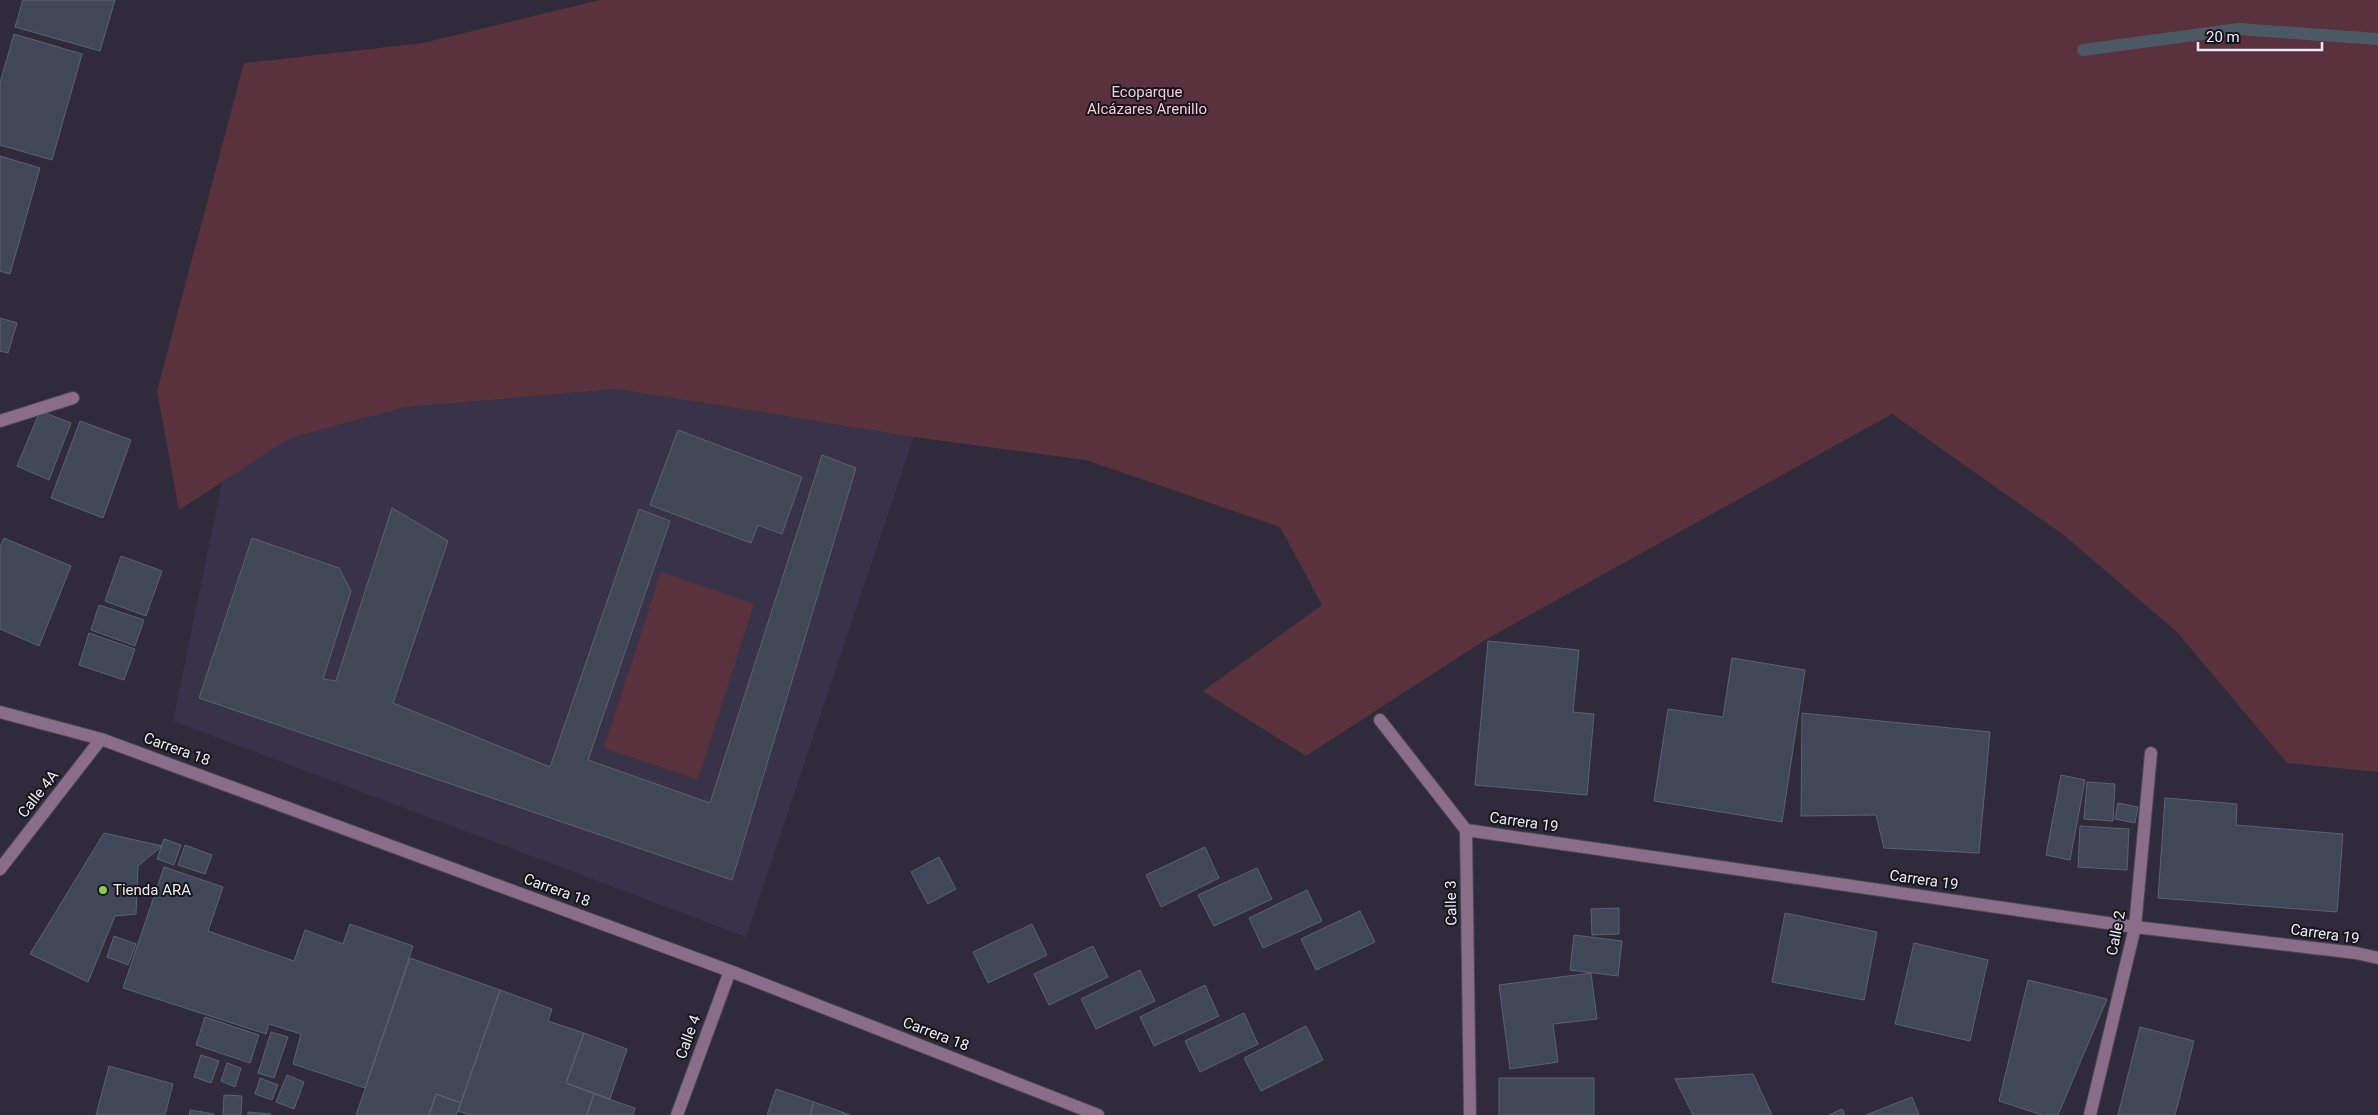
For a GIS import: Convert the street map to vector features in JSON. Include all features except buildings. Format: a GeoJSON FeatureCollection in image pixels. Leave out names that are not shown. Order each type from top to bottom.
{"type":"FeatureCollection","features":[{"type":"Feature","properties":{"kind":"street"},"geometry":{"type":"LineString","coordinates":[[0,421],[74,398]]}},
{"type":"Feature","properties":{"kind":"street","name":"Carrera 18"},"geometry":{"type":"LineString","coordinates":[[0,712],[102,739],[730,971],[1098,1115]]}},
{"type":"Feature","properties":{"kind":"street"},"geometry":{"type":"LineString","coordinates":[[1380,720],[1466,830]]}},
{"type":"Feature","properties":{"kind":"street","name":"Calle 4A"},"geometry":{"type":"LineString","coordinates":[[0,869],[102,739]]}},
{"type":"Feature","properties":{"kind":"street","name":"Calle 2"},"geometry":{"type":"LineString","coordinates":[[2090,1115],[2135,927],[2151,753]]}},
{"type":"Feature","properties":{"kind":"street","name":"Carrera 19"},"geometry":{"type":"LineString","coordinates":[[1466,830],[2135,927],[2356,953],[2378,958]]}},
{"type":"Feature","properties":{"kind":"street","name":"Calle 3"},"geometry":{"type":"LineString","coordinates":[[1466,830],[1470,1115]]}},
{"type":"Feature","properties":{"kind":"street","name":"Calle 4"},"geometry":{"type":"LineString","coordinates":[[677,1115],[730,971]]}},
{"type":"Feature","properties":{"kind":"shaded area"},"geometry":{"type":"Polygon","coordinates":[[[617,389],[914,437],[746,937],[173,721],[222,482],[290,438],[406,407],[617,389]]]}},
{"type":"Feature","properties":{"kind":"green space","name":"Ecoparque Alcázares Arenillo"},"geometry":{"type":"Polygon","coordinates":[[[599,0],[2378,0],[2378,772],[2287,763],[2177,632],[2065,536],[1892,414],[1485,640],[1306,756],[1203,691],[1322,605],[1280,527],[1086,460],[914,437],[617,389],[406,407],[290,438],[179,510],[157,391],[244,63],[423,43],[599,0]]]}},
{"type":"Feature","properties":{"kind":"green space"},"geometry":{"type":"Polygon","coordinates":[[[661,572],[754,604],[698,779],[604,748],[661,572]]]}},
{"type":"Feature","properties":{"kind":"waterway"},"geometry":{"type":"LineString","coordinates":[[2083,50],[2239,29],[2378,39]]}},
{"type":"Feature","properties":{"kind":"place","name":"Tienda ARA"},"geometry":{"type":"Point","coordinates":[103,890]}}]}
